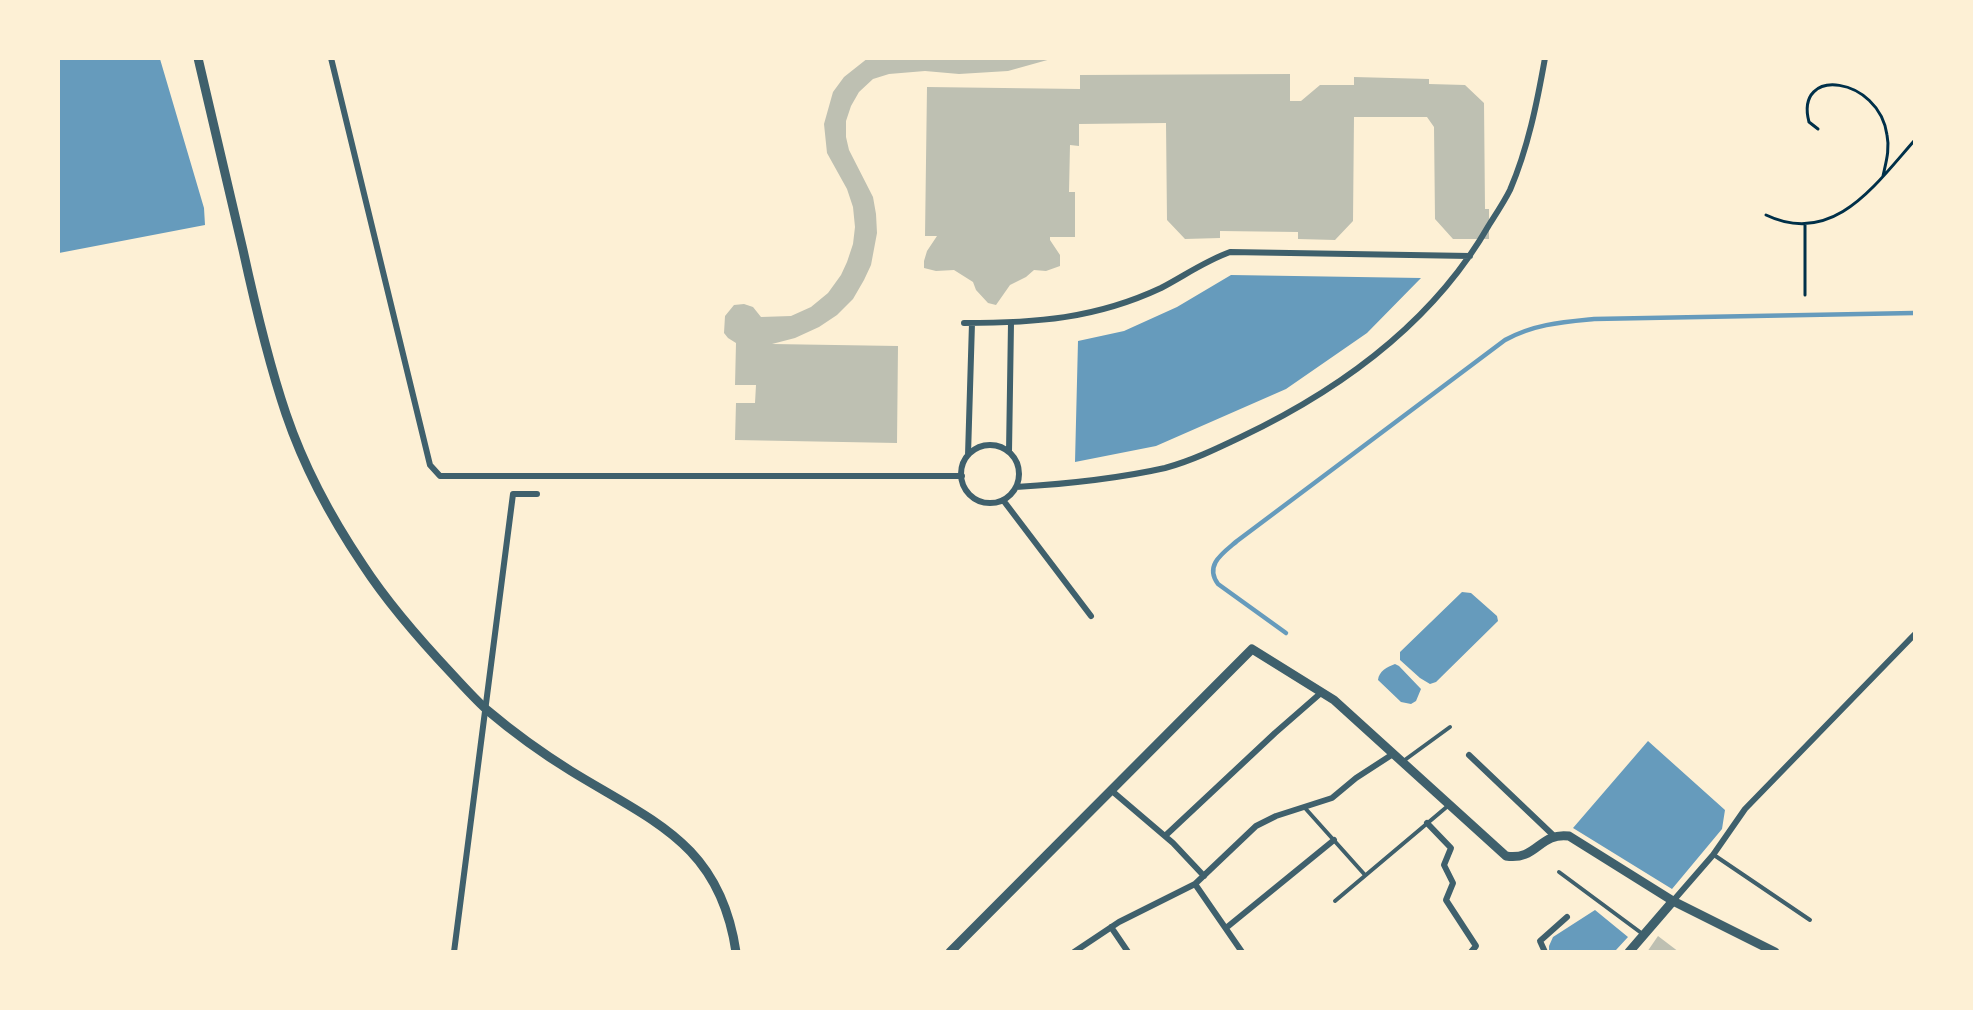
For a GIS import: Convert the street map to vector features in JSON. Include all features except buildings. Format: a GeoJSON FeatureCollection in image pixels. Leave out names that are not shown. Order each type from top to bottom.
{"type":"FeatureCollection","features":[{"type":"Feature","properties":{"kind":"street"},"geometry":{"type":"LineString","coordinates":[[198,58],[270,358],[286,415],[306,463],[340,528],[362,564],[400,617],[487,710],[567,768],[653,819],[681,840],[704,866],[721,895],[731,925],[736,951]]}},
{"type":"Feature","properties":{"kind":"street"},"geometry":{"type":"LineString","coordinates":[[331,58],[430,465],[440,476],[962,476]]}},
{"type":"Feature","properties":{"kind":"street"},"geometry":{"type":"LineString","coordinates":[[1016,487],[1092,480],[1165,467],[1193,459],[1259,428],[1330,387],[1387,346],[1443,292],[1470,256],[1509,192],[1528,141],[1545,58]]}},
{"type":"Feature","properties":{"kind":"street"},"geometry":{"type":"LineString","coordinates":[[964,323],[1055,320],[1107,308],[1160,288],[1214,258],[1230,252],[1470,256]]}},
{"type":"Feature","properties":{"kind":"street"},"geometry":{"type":"LineString","coordinates":[[968,455],[972,323]]}},
{"type":"Feature","properties":{"kind":"street"},"geometry":{"type":"LineString","coordinates":[[1009,452],[1011,323]]}},
{"type":"Feature","properties":{"kind":"street"},"geometry":{"type":"LineString","coordinates":[[987,445],[996,445],[1009,452],[1019,470],[1016,487],[1011,494],[1003,500],[989,503],[977,500],[965,489],[962,476],[963,464],[968,455],[987,445]]}},
{"type":"Feature","properties":{"kind":"street"},"geometry":{"type":"LineString","coordinates":[[454,951],[487,710],[513,494],[537,494]]}},
{"type":"Feature","properties":{"kind":"street"},"geometry":{"type":"LineString","coordinates":[[1003,500],[1091,616]]}},
{"type":"Feature","properties":{"kind":"street"},"geometry":{"type":"LineString","coordinates":[[1629,951],[1713,855],[1745,809],[1914,635]]}},
{"type":"Feature","properties":{"kind":"street"},"geometry":{"type":"LineString","coordinates":[[950,951],[1252,649],[1334,700],[1506,856],[1521,857],[1530,854],[1554,836],[1569,836],[1672,901],[1775,951]]}},
{"type":"Feature","properties":{"kind":"street"},"geometry":{"type":"LineString","coordinates":[[1165,836],[1322,692]]}},
{"type":"Feature","properties":{"kind":"street"},"geometry":{"type":"LineString","coordinates":[[1074,951],[1111,927],[1195,884],[1256,826],[1276,816],[1332,798],[1356,778],[1393,754]]}},
{"type":"Feature","properties":{"kind":"street"},"geometry":{"type":"LineString","coordinates":[[1469,755],[1554,836]]}},
{"type":"Feature","properties":{"kind":"street"},"geometry":{"type":"LineString","coordinates":[[1112,791],[1165,836],[1204,876]]}},
{"type":"Feature","properties":{"kind":"street"},"geometry":{"type":"LineString","coordinates":[[1427,823],[1451,848],[1444,864],[1453,884],[1446,900],[1476,946],[1472,951]]}},
{"type":"Feature","properties":{"kind":"street"},"geometry":{"type":"LineString","coordinates":[[1226,928],[1334,840]]}},
{"type":"Feature","properties":{"kind":"street"},"geometry":{"type":"LineString","coordinates":[[1195,884],[1242,951]]}},
{"type":"Feature","properties":{"kind":"street"},"geometry":{"type":"LineString","coordinates":[[1545,951],[1540,941],[1567,917]]}},
{"type":"Feature","properties":{"kind":"street"},"geometry":{"type":"LineString","coordinates":[[1111,927],[1128,951]]}},
{"type":"Feature","properties":{"kind":"lane"},"geometry":{"type":"LineString","coordinates":[[1402,763],[1450,727]]}},
{"type":"Feature","properties":{"kind":"lane"},"geometry":{"type":"LineString","coordinates":[[1335,901],[1449,805]]}},
{"type":"Feature","properties":{"kind":"lane"},"geometry":{"type":"LineString","coordinates":[[1305,808],[1365,875]]}},
{"type":"Feature","properties":{"kind":"lane"},"geometry":{"type":"LineString","coordinates":[[1713,855],[1810,920]]}},
{"type":"Feature","properties":{"kind":"lane"},"geometry":{"type":"LineString","coordinates":[[1559,872],[1644,935]]}},
{"type":"Feature","properties":{"kind":"path"},"geometry":{"type":"LineString","coordinates":[[1818,129],[1809,122],[1807,109],[1812,94],[1820,88],[1830,84],[1840,84],[1849,86],[1865,96],[1880,112],[1887,134],[1888,153],[1883,176]]}},
{"type":"Feature","properties":{"kind":"path"},"geometry":{"type":"LineString","coordinates":[[1766,215],[1780,222],[1805,224],[1845,212],[1862,198],[1914,141]]}},
{"type":"Feature","properties":{"kind":"path"},"geometry":{"type":"LineString","coordinates":[[1805,224],[1805,295]]}},
{"type":"Feature","properties":{"kind":"water"},"geometry":{"type":"Polygon","coordinates":[[[59,58],[160,59],[204,208],[205,225],[59,253],[59,58]]]}},
{"type":"Feature","properties":{"kind":"water"},"geometry":{"type":"Polygon","coordinates":[[[1231,275],[1421,278],[1367,333],[1286,389],[1156,446],[1075,462],[1078,341],[1124,331],[1177,307],[1231,275]]]}},
{"type":"Feature","properties":{"kind":"water"},"geometry":{"type":"Polygon","coordinates":[[[1462,592],[1471,593],[1497,616],[1498,621],[1436,682],[1430,684],[1400,660],[1400,652],[1462,592]]]}},
{"type":"Feature","properties":{"kind":"water"},"geometry":{"type":"Polygon","coordinates":[[[1395,664],[1421,689],[1416,701],[1411,704],[1401,702],[1378,680],[1386,668],[1395,664]]]}},
{"type":"Feature","properties":{"kind":"water"},"geometry":{"type":"Polygon","coordinates":[[[1648,741],[1725,810],[1722,829],[1672,889],[1573,828],[1648,741]]]}},
{"type":"Feature","properties":{"kind":"water"},"geometry":{"type":"Polygon","coordinates":[[[1595,910],[1628,937],[1614,952],[1549,951],[1553,937],[1595,910]]]}},
{"type":"Feature","properties":{"kind":"waterway"},"geometry":{"type":"LineString","coordinates":[[1286,633],[1218,584],[1213,571],[1217,560],[1237,541],[1505,340],[1538,327],[1594,319],[1914,313]]}}]}
